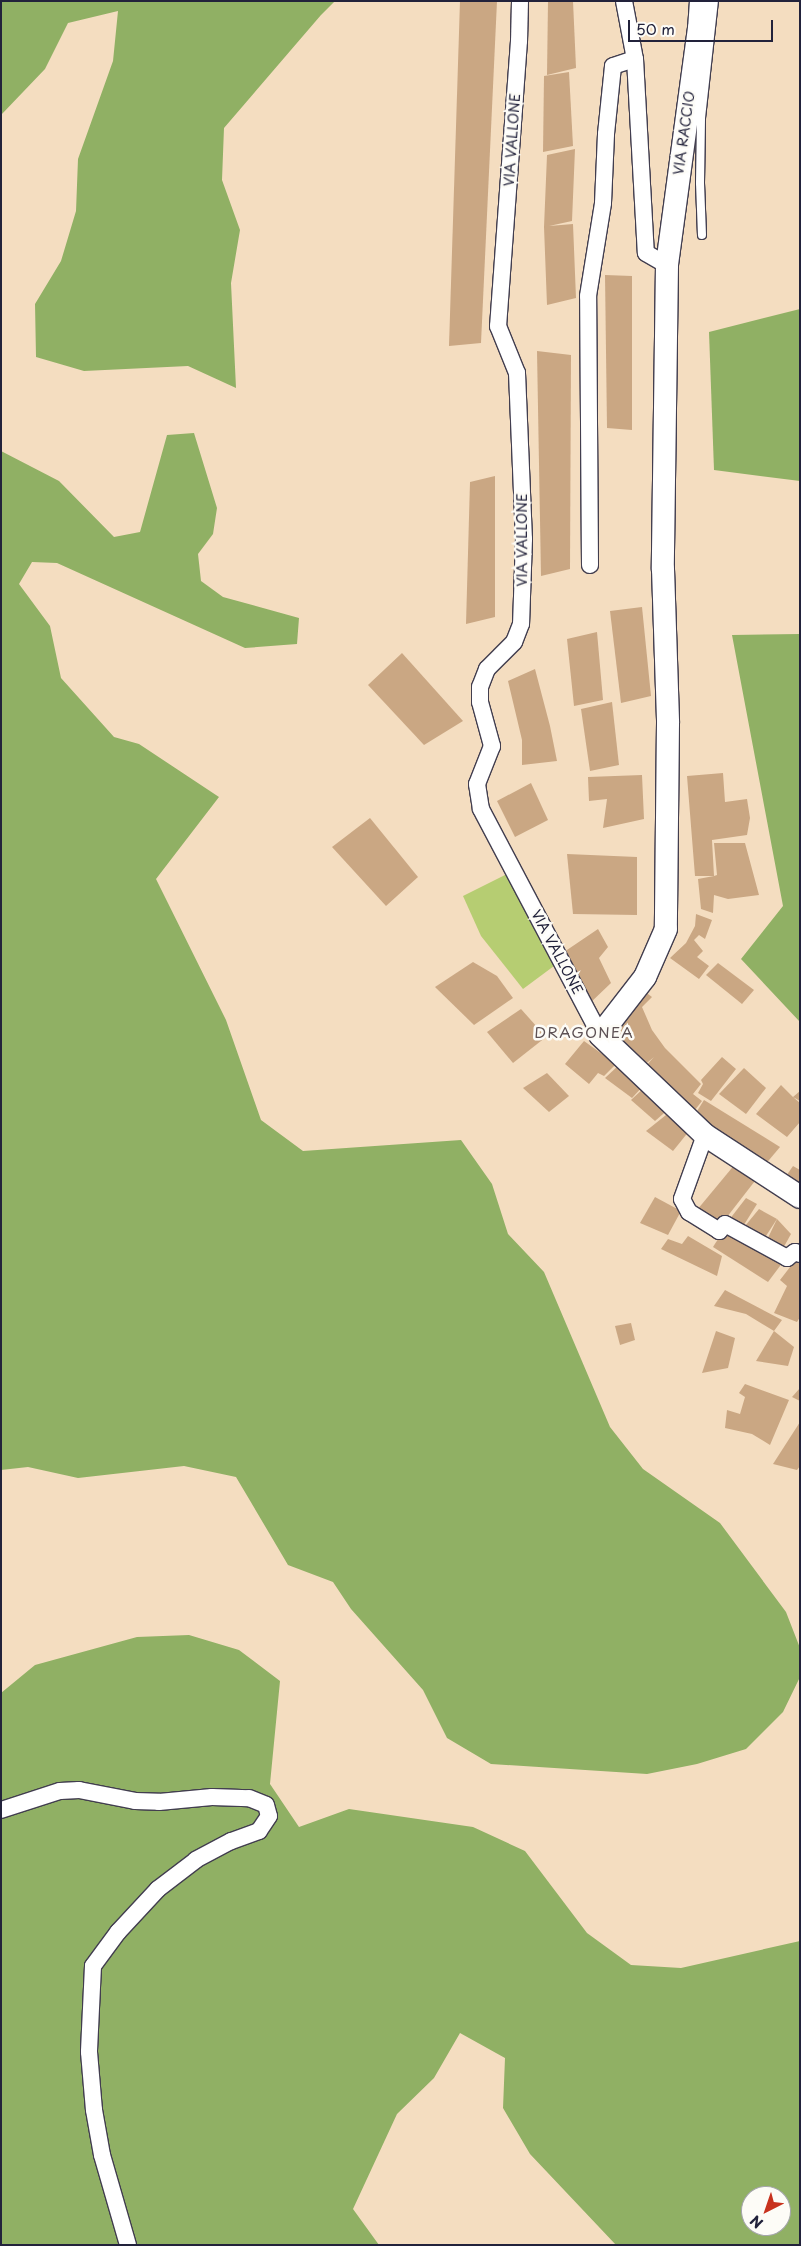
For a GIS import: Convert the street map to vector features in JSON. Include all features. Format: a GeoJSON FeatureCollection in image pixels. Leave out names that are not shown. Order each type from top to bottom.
{"type":"FeatureCollection","features":[{"type":"Feature","properties":{"kind":"street","name":"VIA VALLONE"},"geometry":{"type":"LineString","coordinates":[[520,1],[520,41],[498,326],[517,373],[524,540],[521,624],[514,642],[487,669],[480,687],[480,702],[492,746],[477,784],[481,809],[600,1035],[706,1136],[800,1197]]}},
{"type":"Feature","properties":{"kind":"street"},"geometry":{"type":"LineString","coordinates":[[600,1035],[645,977],[666,929],[668,724],[662,568],[666,265],[646,253],[635,59],[624,1]]}},
{"type":"Feature","properties":{"kind":"street","name":"VIA RACCIO"},"geometry":{"type":"LineString","coordinates":[[666,265],[699,28],[701,1]]}},
{"type":"Feature","properties":{"kind":"street"},"geometry":{"type":"LineString","coordinates":[[590,565],[588,296],[603,203],[606,134],[614,66],[635,59]]}},
{"type":"Feature","properties":{"kind":"street"},"geometry":{"type":"LineString","coordinates":[[706,1136],[682,1199],[689,1212],[719,1231],[725,1224],[787,1258],[794,1252],[800,1254]]}},
{"type":"Feature","properties":{"kind":"street"},"geometry":{"type":"LineString","coordinates":[[1,1810],[60,1790],[79,1790],[135,1801],[159,1802],[212,1797],[249,1798],[266,1805],[270,1816],[259,1830],[196,1860],[158,1889],[118,1932],[94,1966],[90,2052],[94,2110],[102,2155],[128,2245]]}},
{"type":"Feature","properties":{"kind":"lane"},"geometry":{"type":"LineString","coordinates":[[702,235],[700,183],[701,118],[714,1]]}},
{"type":"Feature","properties":{"kind":"green space"},"geometry":{"type":"Polygon","coordinates":[[[1,1],[335,1],[224,128],[222,180],[240,230],[231,283],[236,388],[188,366],[84,371],[36,357],[35,304],[61,261],[76,211],[78,159],[113,61],[118,11],[68,23],[45,69],[1,115],[1,1]]]}},
{"type":"Feature","properties":{"kind":"green space"},"geometry":{"type":"Polygon","coordinates":[[[800,309],[800,481],[714,470],[709,332],[800,309]]]}},
{"type":"Feature","properties":{"kind":"green space"},"geometry":{"type":"Polygon","coordinates":[[[194,433],[217,508],[213,534],[198,554],[201,581],[223,597],[299,618],[297,644],[245,648],[57,563],[32,562],[19,584],[50,626],[61,678],[114,737],[139,744],[219,797],[156,879],[226,1020],[261,1120],[303,1151],[461,1140],[492,1184],[508,1234],[544,1272],[610,1427],[643,1469],[720,1523],[786,1612],[800,1648],[800,1677],[783,1712],[746,1749],[697,1764],[647,1774],[491,1764],[447,1738],[423,1690],[351,1609],[333,1582],[288,1565],[236,1477],[184,1466],[78,1478],[28,1467],[1,1470],[1,451],[59,481],[114,537],[140,532],[167,435],[194,433]]]}},
{"type":"Feature","properties":{"kind":"green space"},"geometry":{"type":"Polygon","coordinates":[[[800,634],[800,1022],[741,959],[783,906],[732,635],[800,634]]]}},
{"type":"Feature","properties":{"kind":"green space"},"geometry":{"type":"Polygon","coordinates":[[[509,873],[558,963],[523,989],[481,936],[463,896],[509,873]]]}},
{"type":"Feature","properties":{"kind":"green space"},"geometry":{"type":"Polygon","coordinates":[[[189,1635],[239,1650],[280,1681],[270,1784],[299,1827],[349,1809],[473,1827],[525,1851],[587,1933],[631,1965],[681,1968],[800,1941],[800,2245],[616,2245],[530,2154],[503,2108],[505,2058],[460,2033],[434,2078],[397,2114],[353,2209],[379,2245],[1,2245],[1,1693],[35,1665],[137,1637],[189,1635]]]}},
{"type":"Feature","properties":{"kind":"building"},"geometry":{"type":"Polygon","coordinates":[[[460,1],[497,1],[481,343],[449,346],[460,1]]]}},
{"type":"Feature","properties":{"kind":"building"},"geometry":{"type":"Polygon","coordinates":[[[548,1],[573,1],[576,68],[547,75],[548,1]]]}},
{"type":"Feature","properties":{"kind":"building"},"geometry":{"type":"Polygon","coordinates":[[[569,72],[573,146],[543,152],[544,76],[569,72]]]}},
{"type":"Feature","properties":{"kind":"building"},"geometry":{"type":"Polygon","coordinates":[[[575,149],[572,221],[549,226],[573,224],[576,298],[547,305],[544,227],[547,155],[575,149]]]}},
{"type":"Feature","properties":{"kind":"building"},"geometry":{"type":"Polygon","coordinates":[[[605,275],[632,276],[632,430],[607,428],[605,275]]]}},
{"type":"Feature","properties":{"kind":"building"},"geometry":{"type":"Polygon","coordinates":[[[537,351],[571,355],[570,569],[541,576],[537,351]]]}},
{"type":"Feature","properties":{"kind":"building"},"geometry":{"type":"Polygon","coordinates":[[[495,476],[495,617],[466,624],[470,482],[495,476]]]}},
{"type":"Feature","properties":{"kind":"building"},"geometry":{"type":"Polygon","coordinates":[[[642,607],[651,696],[621,703],[610,611],[642,607]]]}},
{"type":"Feature","properties":{"kind":"building"},"geometry":{"type":"Polygon","coordinates":[[[597,632],[603,700],[574,706],[567,639],[597,632]]]}},
{"type":"Feature","properties":{"kind":"building"},"geometry":{"type":"Polygon","coordinates":[[[402,653],[463,721],[424,745],[368,685],[402,653]]]}},
{"type":"Feature","properties":{"kind":"building"},"geometry":{"type":"Polygon","coordinates":[[[535,669],[557,761],[522,765],[522,740],[508,681],[535,669]]]}},
{"type":"Feature","properties":{"kind":"building"},"geometry":{"type":"Polygon","coordinates":[[[612,702],[619,765],[590,771],[581,709],[612,702]]]}},
{"type":"Feature","properties":{"kind":"building"},"geometry":{"type":"Polygon","coordinates":[[[723,773],[725,802],[747,799],[750,818],[747,835],[712,840],[714,876],[695,876],[687,776],[723,773]]]}},
{"type":"Feature","properties":{"kind":"building"},"geometry":{"type":"Polygon","coordinates":[[[642,775],[644,819],[603,828],[607,799],[589,801],[588,777],[642,775]]]}},
{"type":"Feature","properties":{"kind":"building"},"geometry":{"type":"Polygon","coordinates":[[[531,783],[548,820],[515,837],[497,801],[531,783]]]}},
{"type":"Feature","properties":{"kind":"building"},"geometry":{"type":"Polygon","coordinates":[[[370,818],[418,877],[386,906],[332,847],[370,818]]]}},
{"type":"Feature","properties":{"kind":"building"},"geometry":{"type":"Polygon","coordinates":[[[714,843],[745,843],[759,895],[728,899],[714,895],[713,913],[701,909],[698,879],[717,875],[714,843]]]}},
{"type":"Feature","properties":{"kind":"building"},"geometry":{"type":"Polygon","coordinates":[[[567,854],[637,857],[637,915],[573,914],[567,854]]]}},
{"type":"Feature","properties":{"kind":"building"},"geometry":{"type":"Polygon","coordinates":[[[696,914],[712,920],[705,939],[699,935],[694,940],[703,951],[697,957],[709,966],[699,979],[670,958],[686,943],[695,926],[696,914]]]}},
{"type":"Feature","properties":{"kind":"building"},"geometry":{"type":"Polygon","coordinates":[[[598,929],[608,947],[599,958],[611,983],[588,1005],[564,952],[598,929]]]}},
{"type":"Feature","properties":{"kind":"building"},"geometry":{"type":"Polygon","coordinates":[[[473,962],[497,976],[513,998],[474,1025],[435,987],[473,962]]]}},
{"type":"Feature","properties":{"kind":"building"},"geometry":{"type":"Polygon","coordinates":[[[718,963],[754,990],[742,1004],[706,975],[718,963]]]}},
{"type":"Feature","properties":{"kind":"building"},"geometry":{"type":"Polygon","coordinates":[[[644,991],[652,997],[642,1007],[652,1030],[665,1048],[701,1084],[693,1094],[702,1101],[691,1115],[642,1070],[654,1057],[641,1068],[626,1048],[615,1023],[644,991]]]}},
{"type":"Feature","properties":{"kind":"building"},"geometry":{"type":"Polygon","coordinates":[[[521,1009],[546,1037],[513,1063],[487,1032],[521,1009]]]}},
{"type":"Feature","properties":{"kind":"building"},"geometry":{"type":"Polygon","coordinates":[[[584,1041],[616,1064],[604,1076],[598,1073],[589,1084],[565,1064],[584,1041]]]}},
{"type":"Feature","properties":{"kind":"building"},"geometry":{"type":"Polygon","coordinates":[[[722,1057],[736,1069],[711,1101],[698,1093],[703,1084],[701,1080],[722,1057]]]}},
{"type":"Feature","properties":{"kind":"building"},"geometry":{"type":"Polygon","coordinates":[[[619,1065],[645,1084],[632,1098],[605,1078],[619,1065]]]}},
{"type":"Feature","properties":{"kind":"building"},"geometry":{"type":"Polygon","coordinates":[[[744,1068],[766,1088],[746,1114],[719,1094],[744,1068]]]}},
{"type":"Feature","properties":{"kind":"building"},"geometry":{"type":"Polygon","coordinates":[[[547,1073],[569,1096],[549,1112],[523,1088],[547,1073]]]}},
{"type":"Feature","properties":{"kind":"building"},"geometry":{"type":"Polygon","coordinates":[[[781,1085],[800,1103],[800,1122],[787,1137],[756,1114],[781,1085]]]}},
{"type":"Feature","properties":{"kind":"building"},"geometry":{"type":"Polygon","coordinates":[[[646,1086],[671,1107],[655,1121],[631,1100],[646,1086]]]}},
{"type":"Feature","properties":{"kind":"building"},"geometry":{"type":"Polygon","coordinates":[[[800,1091],[800,1101],[793,1097],[800,1091]]]}},
{"type":"Feature","properties":{"kind":"building"},"geometry":{"type":"Polygon","coordinates":[[[704,1100],[780,1147],[764,1166],[694,1116],[704,1100]]]}},
{"type":"Feature","properties":{"kind":"building"},"geometry":{"type":"Polygon","coordinates":[[[671,1111],[690,1130],[673,1151],[646,1131],[671,1111]]]}},
{"type":"Feature","properties":{"kind":"building"},"geometry":{"type":"Polygon","coordinates":[[[736,1163],[758,1177],[720,1226],[697,1210],[736,1163]]]}},
{"type":"Feature","properties":{"kind":"building"},"geometry":{"type":"Polygon","coordinates":[[[793,1166],[800,1170],[800,1193],[782,1182],[793,1166]]]}},
{"type":"Feature","properties":{"kind":"building"},"geometry":{"type":"Polygon","coordinates":[[[655,1197],[681,1211],[668,1235],[640,1223],[655,1197]]]}},
{"type":"Feature","properties":{"kind":"building"},"geometry":{"type":"Polygon","coordinates":[[[746,1198],[757,1204],[742,1228],[729,1220],[746,1198]]]}},
{"type":"Feature","properties":{"kind":"building"},"geometry":{"type":"Polygon","coordinates":[[[759,1209],[777,1219],[764,1239],[745,1226],[759,1209]]]}},
{"type":"Feature","properties":{"kind":"building"},"geometry":{"type":"Polygon","coordinates":[[[777,1219],[791,1234],[781,1252],[766,1242],[777,1219]]]}},
{"type":"Feature","properties":{"kind":"building"},"geometry":{"type":"Polygon","coordinates":[[[725,1228],[783,1262],[768,1282],[713,1247],[725,1228]]]}},
{"type":"Feature","properties":{"kind":"building"},"geometry":{"type":"Polygon","coordinates":[[[688,1236],[722,1256],[717,1276],[661,1249],[668,1239],[682,1244],[688,1236]]]}},
{"type":"Feature","properties":{"kind":"building"},"geometry":{"type":"Polygon","coordinates":[[[797,1258],[800,1259],[800,1317],[797,1322],[774,1313],[787,1286],[780,1280],[797,1258]]]}},
{"type":"Feature","properties":{"kind":"building"},"geometry":{"type":"Polygon","coordinates":[[[725,1290],[782,1320],[774,1331],[746,1314],[714,1306],[725,1290]]]}},
{"type":"Feature","properties":{"kind":"building"},"geometry":{"type":"Polygon","coordinates":[[[631,1323],[635,1340],[620,1345],[615,1326],[631,1323]]]}},
{"type":"Feature","properties":{"kind":"building"},"geometry":{"type":"Polygon","coordinates":[[[716,1331],[735,1338],[728,1368],[702,1373],[716,1331]]]}},
{"type":"Feature","properties":{"kind":"building"},"geometry":{"type":"Polygon","coordinates":[[[774,1331],[794,1347],[788,1366],[756,1361],[774,1331]]]}},
{"type":"Feature","properties":{"kind":"building"},"geometry":{"type":"Polygon","coordinates":[[[745,1384],[789,1400],[770,1445],[752,1434],[725,1428],[727,1410],[740,1414],[745,1397],[739,1393],[745,1384]]]}},
{"type":"Feature","properties":{"kind":"building"},"geometry":{"type":"Polygon","coordinates":[[[800,1388],[800,1401],[792,1397],[800,1388]]]}},
{"type":"Feature","properties":{"kind":"building"},"geometry":{"type":"Polygon","coordinates":[[[800,1422],[800,1466],[797,1470],[773,1464],[800,1422]]]}},
{"type":"Feature","properties":{"kind":"district","name":"DRAGONEA"},"geometry":{"type":"Point","coordinates":[584,1032]}}]}
